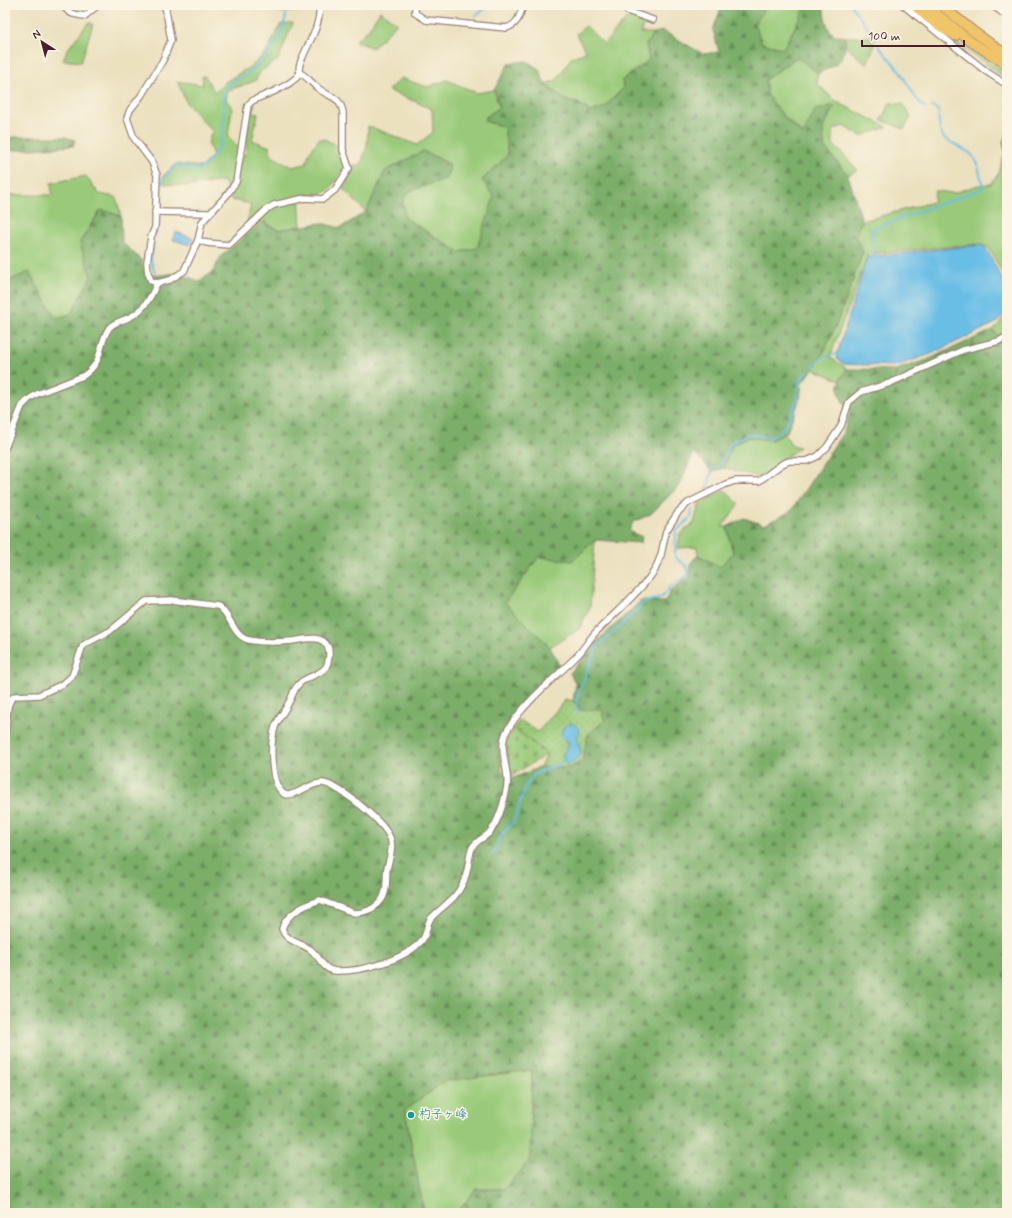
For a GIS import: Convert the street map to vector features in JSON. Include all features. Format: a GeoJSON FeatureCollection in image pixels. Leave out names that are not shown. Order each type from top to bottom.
{"type":"FeatureCollection","features":[{"type":"Feature","properties":{"kind":"main road"},"geometry":{"type":"LineString","coordinates":[[914,5],[928,18],[956,37],[983,50]]}},
{"type":"Feature","properties":{"kind":"main road"},"geometry":{"type":"LineString","coordinates":[[926,5],[983,50],[1007,65]]}},
{"type":"Feature","properties":{"kind":"main road"},"geometry":{"type":"LineString","coordinates":[[941,5],[974,32],[1007,55]]}},
{"type":"Feature","properties":{"kind":"street"},"geometry":{"type":"LineString","coordinates":[[63,5],[74,15],[85,16],[98,5]]}},
{"type":"Feature","properties":{"kind":"street"},"geometry":{"type":"LineString","coordinates":[[165,5],[171,40],[163,60],[141,96],[130,110],[127,118],[134,138],[156,167],[155,227],[151,236],[147,262],[148,273],[151,281],[157,283],[170,280],[184,271],[198,240],[202,222],[226,196],[236,182],[248,106],[252,101],[288,84],[298,77],[300,73],[299,65],[320,12],[319,5]]}},
{"type":"Feature","properties":{"kind":"street"},"geometry":{"type":"LineString","coordinates":[[278,5],[296,7],[309,5]]}},
{"type":"Feature","properties":{"kind":"street"},"geometry":{"type":"LineString","coordinates":[[415,5],[415,13],[426,20],[506,28],[514,25],[520,16],[523,5]]}},
{"type":"Feature","properties":{"kind":"street"},"geometry":{"type":"LineString","coordinates":[[903,5],[987,72],[1007,85]]}},
{"type":"Feature","properties":{"kind":"street"},"geometry":{"type":"LineString","coordinates":[[992,5],[1007,16]]}},
{"type":"Feature","properties":{"kind":"street"},"geometry":{"type":"LineString","coordinates":[[626,6],[628,10],[653,20]]}},
{"type":"Feature","properties":{"kind":"street"},"geometry":{"type":"LineString","coordinates":[[198,240],[207,243],[229,245],[267,209],[274,205],[305,198],[323,199],[330,195],[349,168],[343,150],[341,106],[333,95],[319,89],[300,73]]}},
{"type":"Feature","properties":{"kind":"street"},"geometry":{"type":"LineString","coordinates":[[1007,129],[1004,141],[1007,155]]}},
{"type":"Feature","properties":{"kind":"street"},"geometry":{"type":"LineString","coordinates":[[1007,175],[1007,192]]}},
{"type":"Feature","properties":{"kind":"street"},"geometry":{"type":"LineString","coordinates":[[155,212],[209,213]]}},
{"type":"Feature","properties":{"kind":"street"},"geometry":{"type":"LineString","coordinates":[[5,448],[22,406],[37,394],[90,372],[98,362],[110,328],[119,321],[136,314],[144,308],[157,283]]}},
{"type":"Feature","properties":{"kind":"street"},"geometry":{"type":"LineString","coordinates":[[5,735],[8,706],[14,696],[39,695],[63,684],[72,676],[84,645],[110,632],[146,601],[172,600],[218,606],[223,609],[237,633],[247,640],[321,640],[325,643],[329,651],[328,663],[321,672],[297,685],[275,728],[271,750],[275,783],[278,789],[286,795],[296,793],[318,784],[326,784],[347,796],[375,817],[391,841],[391,850],[385,893],[375,907],[360,913],[320,900],[300,909],[287,919],[282,929],[288,939],[310,949],[326,969],[331,971],[344,972],[373,966],[391,960],[412,948],[422,939],[428,921],[454,899],[463,885],[469,870],[473,846],[494,827],[507,790],[507,772],[502,741],[508,730],[518,715],[552,678],[577,656],[594,634],[641,588],[652,574],[661,555],[666,531],[679,511],[688,503],[726,484],[735,481],[759,481],[782,464],[789,461],[807,461],[818,456],[827,447],[841,426],[849,402],[860,392],[896,380],[963,350],[989,344],[1007,336]]}},
{"type":"Feature","properties":{"kind":"green space"},"geometry":{"type":"Polygon","coordinates":[[[722,5],[768,5],[754,24],[762,43],[783,49],[805,8],[823,5],[826,22],[830,30],[838,36],[844,37],[845,51],[843,56],[840,61],[830,68],[818,73],[797,57],[765,80],[768,96],[784,117],[803,135],[815,110],[835,105],[823,128],[824,147],[848,175],[862,221],[855,237],[863,252],[845,303],[830,339],[812,370],[802,382],[800,398],[787,432],[771,440],[748,437],[733,444],[723,468],[712,472],[694,452],[680,485],[651,514],[633,522],[629,531],[642,537],[641,543],[595,540],[572,561],[539,557],[505,602],[550,647],[560,667],[507,725],[498,742],[502,771],[511,779],[540,767],[568,768],[582,761],[588,734],[602,709],[579,710],[573,701],[576,684],[570,673],[597,641],[641,601],[665,602],[671,589],[690,577],[690,564],[698,555],[720,567],[733,553],[727,527],[744,518],[764,525],[791,511],[844,431],[850,413],[842,401],[839,387],[840,381],[847,369],[896,370],[927,360],[993,330],[1007,346],[1007,371],[1001,377],[1003,397],[1007,401],[1007,1213],[457,1213],[476,1189],[504,1189],[530,1160],[532,1070],[445,1081],[405,1110],[424,1213],[5,1213],[5,267],[10,280],[29,272],[56,318],[71,314],[91,277],[80,242],[101,210],[121,216],[122,242],[141,260],[146,277],[177,273],[199,281],[212,273],[222,255],[264,222],[278,230],[321,223],[340,228],[366,212],[385,171],[423,151],[450,164],[447,178],[410,191],[403,200],[405,218],[459,252],[477,248],[494,197],[482,180],[508,155],[504,127],[484,121],[485,118],[499,107],[494,90],[509,63],[527,61],[540,70],[544,84],[567,101],[578,103],[591,112],[605,107],[623,88],[622,80],[649,60],[646,45],[653,33],[663,31],[703,54],[719,52],[713,30],[722,5]]]}},
{"type":"Feature","properties":{"kind":"green space"},"geometry":{"type":"Polygon","coordinates":[[[768,5],[820,5],[805,8],[783,49],[762,43],[754,24],[768,5]]]}},
{"type":"Feature","properties":{"kind":"green space"},"geometry":{"type":"Polygon","coordinates":[[[380,11],[397,23],[373,48],[355,41],[368,30],[380,11]]]}},
{"type":"Feature","properties":{"kind":"green space"},"geometry":{"type":"Polygon","coordinates":[[[629,16],[644,21],[641,33],[653,33],[646,45],[649,60],[623,80],[623,88],[605,107],[591,112],[578,103],[567,101],[544,84],[556,81],[572,57],[586,52],[576,34],[586,26],[604,44],[629,16]]]}},
{"type":"Feature","properties":{"kind":"green space"},"geometry":{"type":"Polygon","coordinates":[[[89,22],[93,24],[81,62],[63,60],[67,50],[89,22]]]}},
{"type":"Feature","properties":{"kind":"green space"},"geometry":{"type":"Polygon","coordinates":[[[293,23],[278,60],[261,71],[255,81],[229,90],[226,99],[232,108],[228,136],[246,156],[249,109],[255,103],[252,113],[258,114],[252,140],[270,147],[270,155],[292,167],[306,164],[309,153],[319,139],[324,139],[338,146],[344,166],[328,191],[299,196],[301,226],[278,230],[264,222],[244,238],[251,204],[232,200],[224,181],[186,186],[164,184],[162,177],[176,164],[201,167],[213,155],[208,143],[212,131],[187,104],[177,81],[203,85],[202,76],[205,76],[215,93],[225,82],[253,65],[267,51],[281,24],[293,23]]]}},
{"type":"Feature","properties":{"kind":"green space"},"geometry":{"type":"Polygon","coordinates":[[[938,31],[1007,73],[1007,79],[938,31]]]}},
{"type":"Feature","properties":{"kind":"green space"},"geometry":{"type":"Polygon","coordinates":[[[844,37],[870,37],[875,45],[867,64],[847,48],[844,37]]]}},
{"type":"Feature","properties":{"kind":"green space"},"geometry":{"type":"Polygon","coordinates":[[[797,57],[818,73],[817,83],[835,101],[887,127],[861,136],[843,126],[833,130],[833,144],[858,170],[848,175],[824,147],[823,128],[804,135],[784,117],[768,96],[765,80],[797,57]]]}},
{"type":"Feature","properties":{"kind":"green space"},"geometry":{"type":"Polygon","coordinates":[[[401,78],[427,87],[447,80],[477,93],[494,90],[499,107],[485,118],[504,127],[508,155],[482,180],[494,197],[477,248],[459,252],[405,218],[403,200],[410,191],[447,178],[450,164],[385,171],[366,212],[343,189],[354,166],[361,165],[367,146],[368,126],[417,145],[433,132],[432,109],[388,90],[401,78]]]}},
{"type":"Feature","properties":{"kind":"green space"},"geometry":{"type":"Polygon","coordinates":[[[890,103],[903,104],[911,117],[904,129],[881,120],[890,103]]]}},
{"type":"Feature","properties":{"kind":"green space"},"geometry":{"type":"Polygon","coordinates":[[[12,137],[65,137],[75,140],[73,146],[5,151],[5,140],[12,137]]]}},
{"type":"Feature","properties":{"kind":"green space"},"geometry":{"type":"Polygon","coordinates":[[[1003,156],[1003,187],[1007,199],[1007,282],[989,248],[981,244],[868,254],[830,357],[847,369],[839,380],[813,369],[825,350],[863,252],[855,237],[862,221],[933,202],[935,191],[954,193],[978,185],[991,184],[999,173],[1003,156]]]}},
{"type":"Feature","properties":{"kind":"green space"},"geometry":{"type":"Polygon","coordinates":[[[86,176],[99,194],[116,197],[121,216],[100,210],[80,242],[91,277],[71,314],[56,319],[29,272],[10,281],[5,267],[5,195],[52,195],[51,183],[86,176]]]}},
{"type":"Feature","properties":{"kind":"green space"},"geometry":{"type":"Polygon","coordinates":[[[1007,311],[1007,331],[998,337],[993,330],[1000,323],[1007,311]]]}},
{"type":"Feature","properties":{"kind":"green space"},"geometry":{"type":"Polygon","coordinates":[[[1007,371],[1007,401],[1003,397],[1001,377],[1007,371]]]}},
{"type":"Feature","properties":{"kind":"green space"},"geometry":{"type":"Polygon","coordinates":[[[784,434],[792,445],[800,447],[759,477],[723,468],[733,444],[748,437],[771,440],[784,434]]]}},
{"type":"Feature","properties":{"kind":"green space"},"geometry":{"type":"Polygon","coordinates":[[[725,490],[739,504],[722,527],[727,527],[733,553],[720,567],[698,555],[697,547],[678,548],[680,534],[694,523],[699,504],[725,490]]]}},
{"type":"Feature","properties":{"kind":"green space"},"geometry":{"type":"Polygon","coordinates":[[[595,540],[590,607],[579,629],[550,647],[505,602],[539,556],[572,561],[595,540]]]}},
{"type":"Feature","properties":{"kind":"green space"},"geometry":{"type":"Polygon","coordinates":[[[566,699],[573,701],[579,710],[602,709],[604,721],[588,734],[582,761],[568,768],[540,767],[547,754],[514,728],[520,720],[538,732],[566,699]]]}},
{"type":"Feature","properties":{"kind":"green space"},"geometry":{"type":"Polygon","coordinates":[[[514,728],[547,754],[511,776],[505,742],[514,728]]]}},
{"type":"Feature","properties":{"kind":"green space"},"geometry":{"type":"Polygon","coordinates":[[[532,1070],[530,1160],[504,1189],[476,1189],[457,1213],[424,1213],[405,1110],[445,1081],[532,1070]]]}},
{"type":"Feature","properties":{"kind":"water"},"geometry":{"type":"Polygon","coordinates":[[[176,232],[193,238],[190,245],[173,240],[176,232]]]}},
{"type":"Feature","properties":{"kind":"water"},"geometry":{"type":"Polygon","coordinates":[[[980,245],[986,248],[1006,287],[1007,304],[1005,311],[998,322],[931,354],[895,366],[843,364],[836,358],[867,257],[980,245]]]}},
{"type":"Feature","properties":{"kind":"water"},"geometry":{"type":"Polygon","coordinates":[[[568,724],[574,724],[580,730],[576,739],[580,747],[581,755],[569,765],[564,762],[563,754],[569,745],[569,742],[561,735],[563,728],[568,724]]]}},
{"type":"Feature","properties":{"kind":"waterway"},"geometry":{"type":"LineString","coordinates":[[476,16],[489,5]]}},
{"type":"Feature","properties":{"kind":"waterway"},"geometry":{"type":"LineString","coordinates":[[851,5],[876,40]]}},
{"type":"Feature","properties":{"kind":"waterway"},"geometry":{"type":"LineString","coordinates":[[161,187],[162,180],[176,166],[199,170],[213,156],[218,149],[222,136],[224,106],[223,96],[226,89],[233,82],[254,69],[265,57],[279,37],[286,15]]}},
{"type":"Feature","properties":{"kind":"waterway"},"geometry":{"type":"LineString","coordinates":[[879,46],[899,69],[916,98],[925,108]]}},
{"type":"Feature","properties":{"kind":"waterway"},"geometry":{"type":"LineString","coordinates":[[875,259],[872,229],[978,190],[983,186],[977,162],[970,153],[944,138],[940,131],[938,110],[932,107]]}},
{"type":"Feature","properties":{"kind":"waterway"},"geometry":{"type":"LineString","coordinates":[[159,207],[160,194]]}},
{"type":"Feature","properties":{"kind":"waterway"},"geometry":{"type":"LineString","coordinates":[[156,234],[158,218]]}},
{"type":"Feature","properties":{"kind":"waterway"},"geometry":{"type":"LineString","coordinates":[[153,244],[151,261],[155,274]]}},
{"type":"Feature","properties":{"kind":"waterway"},"geometry":{"type":"LineString","coordinates":[[813,367],[824,357],[839,354]]}},
{"type":"Feature","properties":{"kind":"waterway"},"geometry":{"type":"LineString","coordinates":[[707,489],[712,470],[721,465],[731,443],[748,434],[770,438],[784,428],[798,399],[799,381],[807,372]]}},
{"type":"Feature","properties":{"kind":"waterway"},"geometry":{"type":"LineString","coordinates":[[577,714],[576,700],[596,648],[627,620],[643,603],[661,598],[671,585],[689,575],[686,566],[675,557],[676,531],[691,517],[692,509]]}},
{"type":"Feature","properties":{"kind":"waterway"},"geometry":{"type":"LineString","coordinates":[[493,855],[501,835],[513,823],[526,785],[535,774],[564,762]]}},
{"type":"Feature","properties":{"kind":"place","name":"杓子ヶ峰"},"geometry":{"type":"Point","coordinates":[411,1115]}}]}
